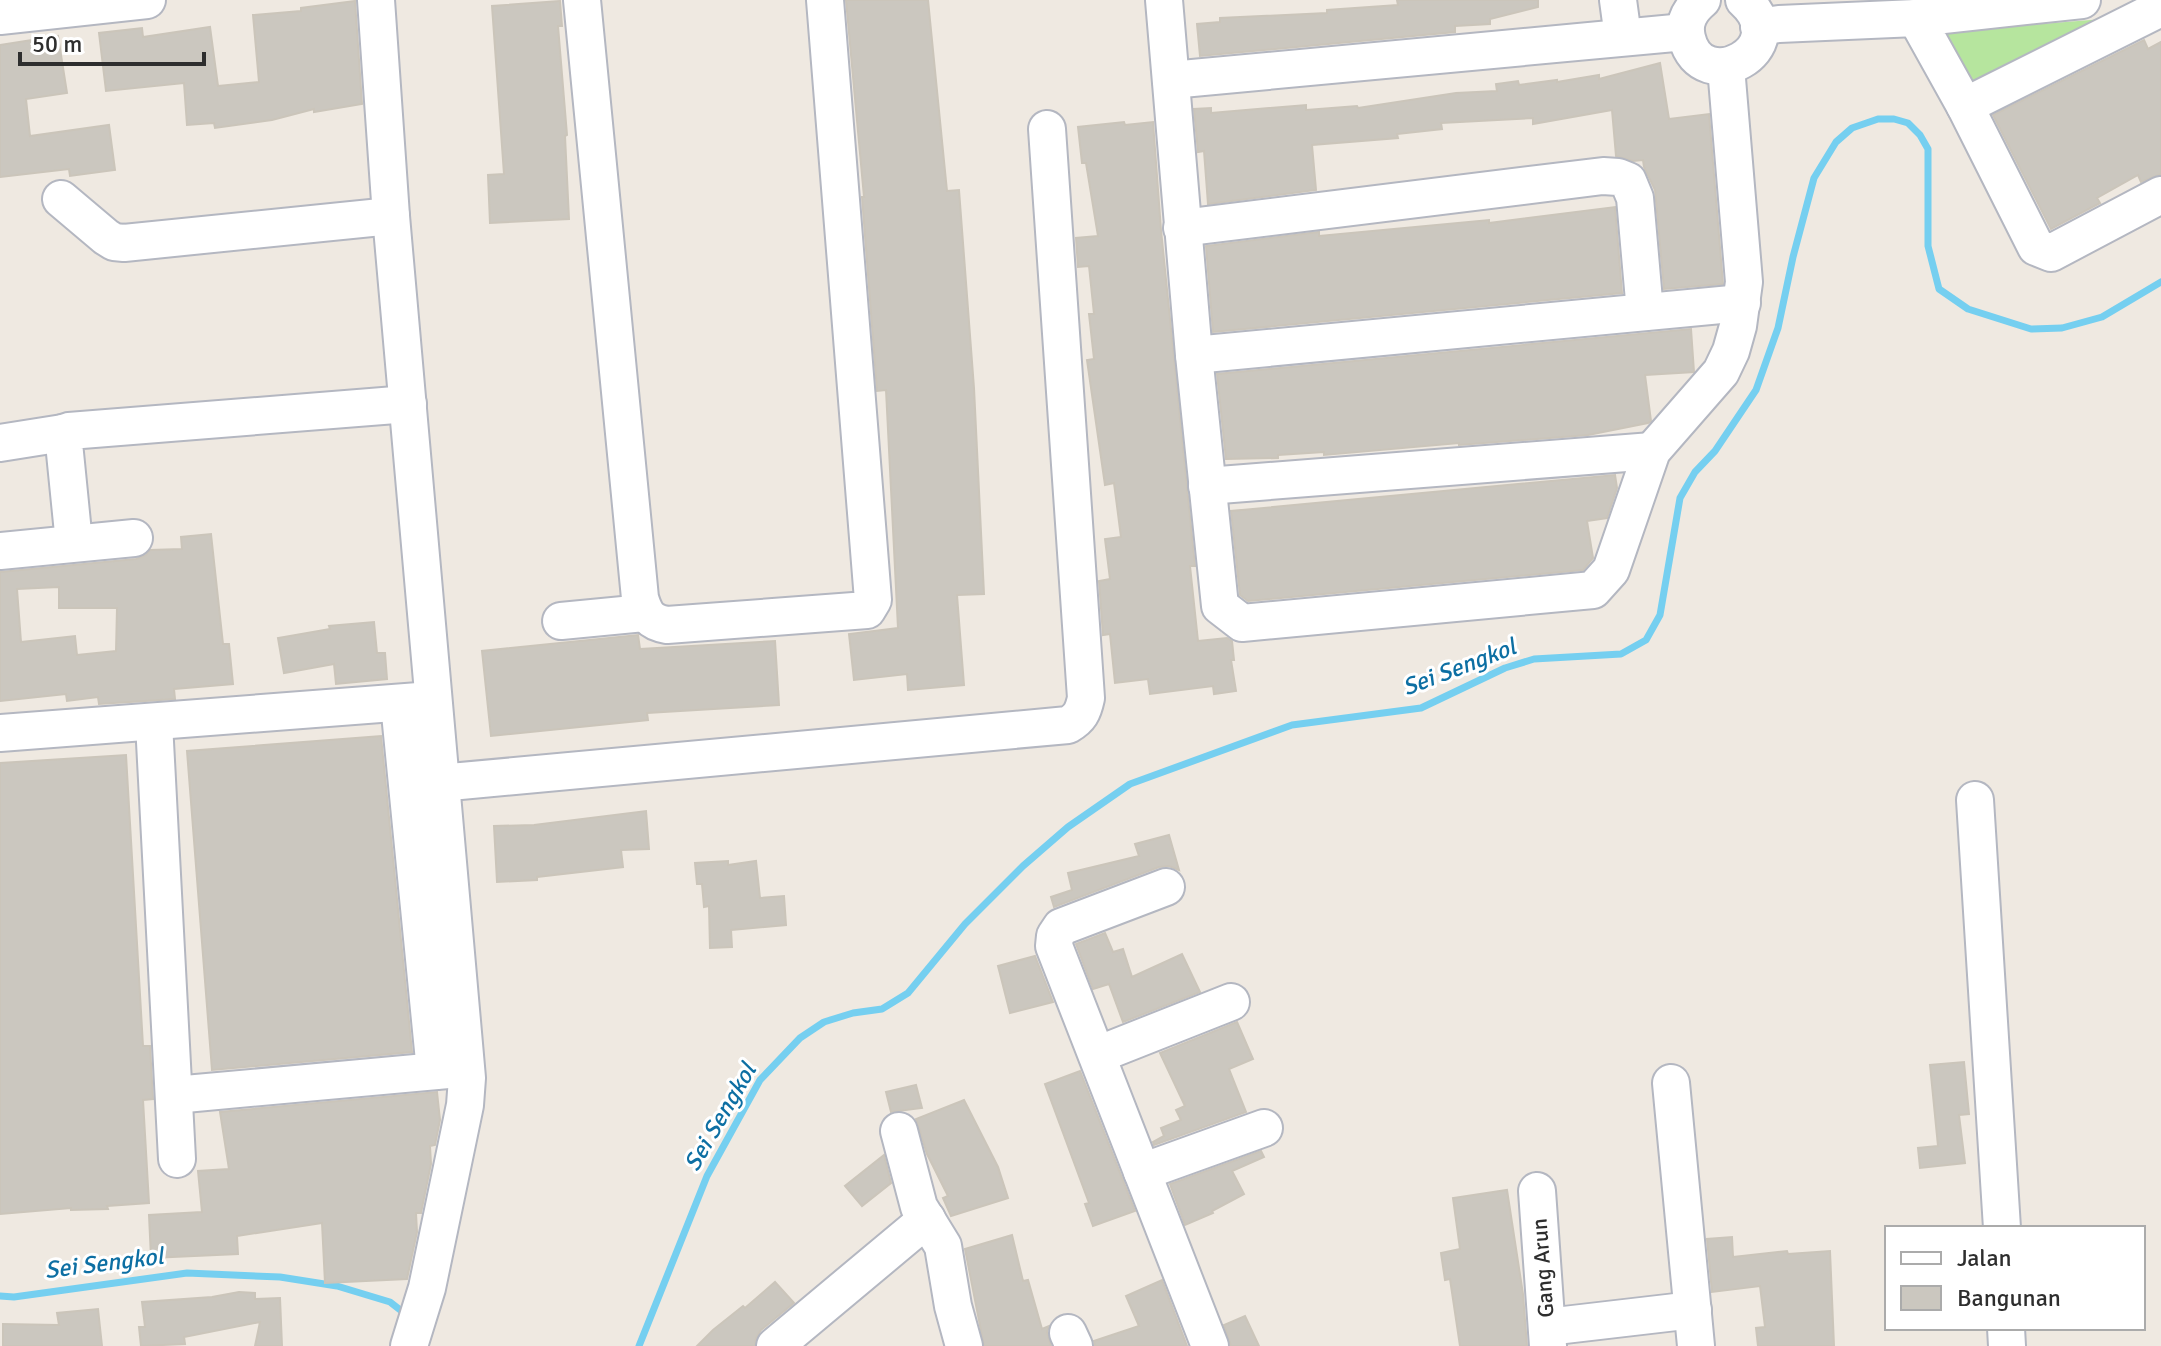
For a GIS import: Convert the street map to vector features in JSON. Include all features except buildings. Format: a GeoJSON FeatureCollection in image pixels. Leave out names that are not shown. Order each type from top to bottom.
{"type":"FeatureCollection","features":[{"type":"Feature","properties":{"kind":"street"},"geometry":{"type":"LineString","coordinates":[[0,16],[147,0]]}},
{"type":"Feature","properties":{"kind":"street"},"geometry":{"type":"LineString","coordinates":[[376,0],[391,216],[429,637],[415,701],[450,1070],[465,1105],[427,1288],[410,1341]]}},
{"type":"Feature","properties":{"kind":"street"},"geometry":{"type":"LineString","coordinates":[[582,0],[640,598],[644,613],[653,622],[667,625],[867,610],[873,600],[825,0]]}},
{"type":"Feature","properties":{"kind":"street"},"geometry":{"type":"LineString","coordinates":[[1164,0],[1182,228],[1220,606],[1242,623],[1593,590],[1611,570],[1652,451],[1721,372],[1731,351],[1742,303],[1744,282],[1726,67]]}},
{"type":"Feature","properties":{"kind":"street"},"geometry":{"type":"LineString","coordinates":[[1618,0],[1623,37]]}},
{"type":"Feature","properties":{"kind":"street"},"geometry":{"type":"LineString","coordinates":[[1702,0],[1691,10],[1685,32],[1688,43],[1703,61],[1726,67],[1737,64],[1754,49],[1752,14],[1779,24],[1899,12],[2082,0]]}},
{"type":"Feature","properties":{"kind":"street"},"geometry":{"type":"LineString","coordinates":[[1965,106],[2161,8]]}},
{"type":"Feature","properties":{"kind":"street"},"geometry":{"type":"LineString","coordinates":[[1899,12],[1965,106],[2032,241],[2044,252],[2051,253],[2161,195]]}},
{"type":"Feature","properties":{"kind":"street"},"geometry":{"type":"LineString","coordinates":[[1171,80],[1685,32]]}},
{"type":"Feature","properties":{"kind":"street"},"geometry":{"type":"LineString","coordinates":[[439,783],[1068,725],[1078,719],[1084,710],[1086,698],[1047,129]]}},
{"type":"Feature","properties":{"kind":"street"},"geometry":{"type":"LineString","coordinates":[[1182,228],[1603,176],[1618,177],[1628,181],[1635,198],[1645,312]]}},
{"type":"Feature","properties":{"kind":"street"},"geometry":{"type":"LineString","coordinates":[[61,199],[106,237],[124,243],[391,216]]}},
{"type":"Feature","properties":{"kind":"street"},"geometry":{"type":"LineString","coordinates":[[1194,355],[1742,303]]}},
{"type":"Feature","properties":{"kind":"street"},"geometry":{"type":"LineString","coordinates":[[0,443],[77,429],[408,404]]}},
{"type":"Feature","properties":{"kind":"street"},"geometry":{"type":"LineString","coordinates":[[63,433],[74,543]]}},
{"type":"Feature","properties":{"kind":"street"},"geometry":{"type":"LineString","coordinates":[[1207,486],[1652,451]]}},
{"type":"Feature","properties":{"kind":"street"},"geometry":{"type":"LineString","coordinates":[[0,551],[134,538]]}},
{"type":"Feature","properties":{"kind":"street"},"geometry":{"type":"LineString","coordinates":[[561,621],[644,613]]}},
{"type":"Feature","properties":{"kind":"street"},"geometry":{"type":"LineString","coordinates":[[415,701],[439,783],[450,1070]]}},
{"type":"Feature","properties":{"kind":"street"},"geometry":{"type":"LineString","coordinates":[[0,733],[415,701]]}},
{"type":"Feature","properties":{"kind":"street"},"geometry":{"type":"LineString","coordinates":[[154,723],[177,1159]]}},
{"type":"Feature","properties":{"kind":"street"},"geometry":{"type":"LineString","coordinates":[[1975,800],[2002,1226]]}},
{"type":"Feature","properties":{"kind":"street"},"geometry":{"type":"LineString","coordinates":[[1166,887],[1061,927],[1055,936],[1054,946],[1210,1346]]}},
{"type":"Feature","properties":{"kind":"street"},"geometry":{"type":"LineString","coordinates":[[1097,1055],[1231,1002]]}},
{"type":"Feature","properties":{"kind":"street"},"geometry":{"type":"LineString","coordinates":[[174,1095],[450,1070]]}},
{"type":"Feature","properties":{"kind":"street"},"geometry":{"type":"LineString","coordinates":[[1671,1083],[1696,1346]]}},
{"type":"Feature","properties":{"kind":"street"},"geometry":{"type":"LineString","coordinates":[[1142,1172],[1264,1128]]}},
{"type":"Feature","properties":{"kind":"street"},"geometry":{"type":"LineString","coordinates":[[899,1131],[919,1207],[943,1246],[953,1306],[964,1346]]}},
{"type":"Feature","properties":{"kind":"street","name":"Gang Arun"},"geometry":{"type":"LineString","coordinates":[[1537,1191],[1548,1336]]}},
{"type":"Feature","properties":{"kind":"street"},"geometry":{"type":"LineString","coordinates":[[775,1346],[927,1219]]}},
{"type":"Feature","properties":{"kind":"street"},"geometry":{"type":"LineString","coordinates":[[1548,1336],[1693,1310]]}},
{"type":"Feature","properties":{"kind":"green space"},"geometry":{"type":"Polygon","coordinates":[[[2103,19],[1968,86],[1943,32],[2103,19]]]}},
{"type":"Feature","properties":{"kind":"waterway","name":"Sei Sengkol"},"geometry":{"type":"LineString","coordinates":[[639,1346],[707,1176],[760,1080],[800,1038],[824,1022],[853,1013],[882,1009],[908,993],[965,924],[1023,866],[1068,827],[1130,784],[1292,725],[1421,708],[1505,668],[1534,659],[1621,654],[1646,640],[1660,615],[1680,498],[1695,472],[1715,451],[1756,390],[1778,328],[1814,178],[1836,142],[1852,128],[1878,119],[1894,119],[1908,123],[1920,135],[1928,149],[1928,246],[1939,289],[1968,309],[2031,329],[2062,328],[2102,317],[2161,282]]}},
{"type":"Feature","properties":{"kind":"waterway","name":"Sei Sengkol"},"geometry":{"type":"LineString","coordinates":[[0,1296],[14,1297],[187,1273],[280,1277],[337,1286],[390,1302],[408,1316]]}}]}
